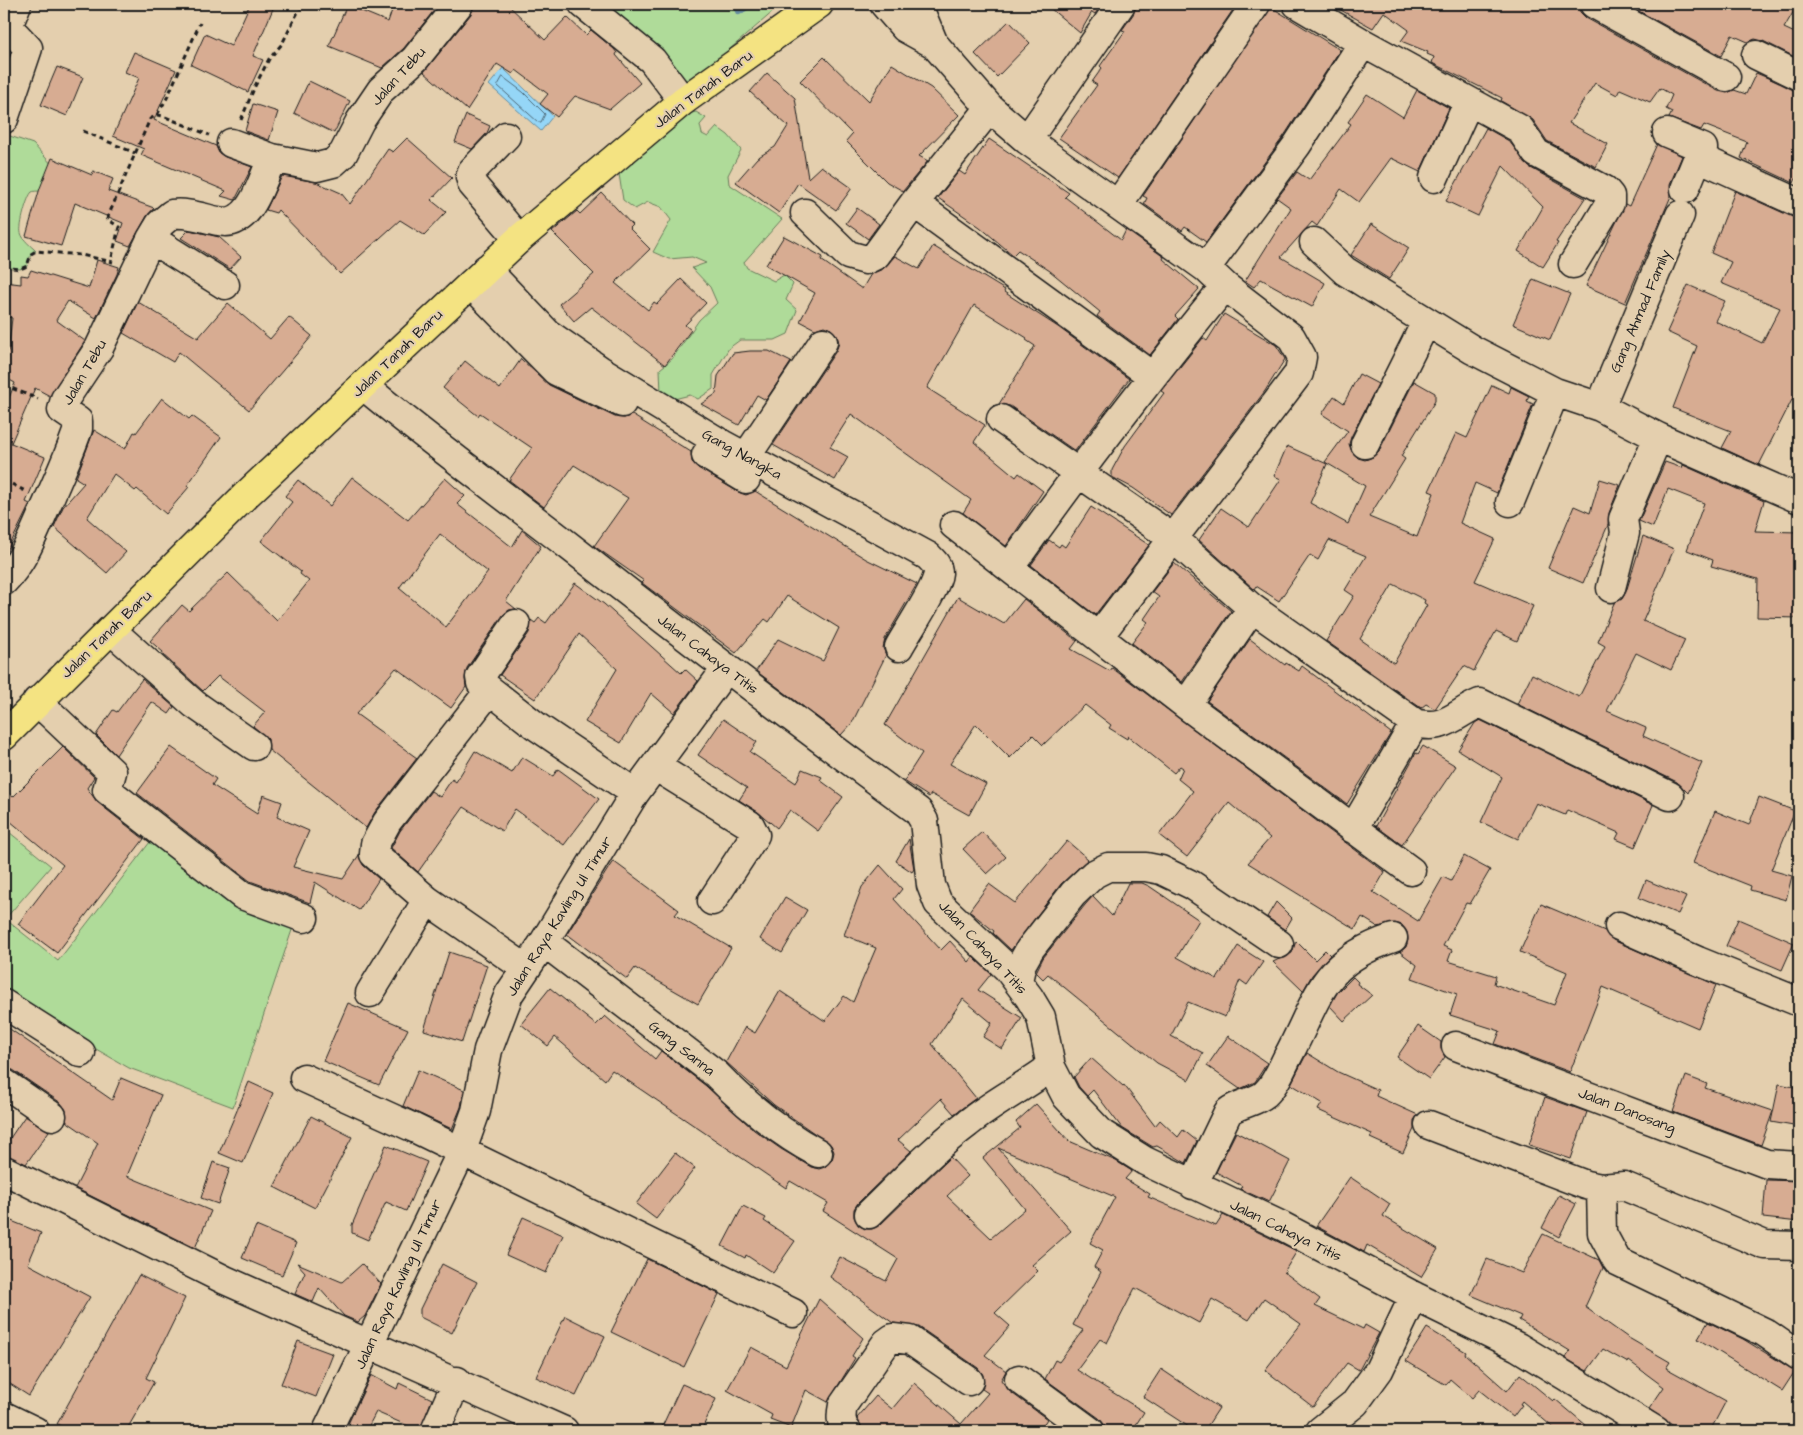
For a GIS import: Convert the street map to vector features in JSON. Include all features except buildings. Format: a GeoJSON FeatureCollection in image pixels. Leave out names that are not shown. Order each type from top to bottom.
{"type":"FeatureCollection","features":[{"type":"Feature","properties":{"kind":"main road","name":"Jalan Tanah Baru"},"geometry":{"type":"LineString","coordinates":[[4,736],[37,701],[246,495],[364,386],[478,276],[514,234],[681,98],[819,4]]}},
{"type":"Feature","properties":{"kind":"street"},"geometry":{"type":"LineString","coordinates":[[4,119],[28,48],[13,32],[9,24],[17,4]]}},
{"type":"Feature","properties":{"kind":"street","name":"Jalan Tebu"},"geometry":{"type":"LineString","coordinates":[[231,143],[272,158],[317,167],[333,163],[342,154],[360,121],[382,90],[415,58],[459,4]]}},
{"type":"Feature","properties":{"kind":"street"},"geometry":{"type":"LineString","coordinates":[[583,4],[652,60],[681,98]]}},
{"type":"Feature","properties":{"kind":"street"},"geometry":{"type":"LineString","coordinates":[[884,4],[905,28],[934,44]]}},
{"type":"Feature","properties":{"kind":"street"},"geometry":{"type":"LineString","coordinates":[[913,4],[922,15],[934,44],[990,108],[1027,140],[1118,203],[1216,277],[1291,337],[1302,357],[1298,373],[1099,636]]}},
{"type":"Feature","properties":{"kind":"street"},"geometry":{"type":"LineString","coordinates":[[1027,140],[1121,4]]}},
{"type":"Feature","properties":{"kind":"street"},"geometry":{"type":"LineString","coordinates":[[1118,203],[1256,4]]}},
{"type":"Feature","properties":{"kind":"street"},"geometry":{"type":"LineString","coordinates":[[1297,4],[1363,43],[1520,129],[1536,153],[1605,190],[1610,196],[1610,203],[1573,264]]}},
{"type":"Feature","properties":{"kind":"street"},"geometry":{"type":"LineString","coordinates":[[1594,4],[1726,77]]}},
{"type":"Feature","properties":{"kind":"street"},"geometry":{"type":"LineString","coordinates":[[1010,567],[1077,473],[1152,376],[1363,43]]}},
{"type":"Feature","properties":{"kind":"street"},"geometry":{"type":"LineString","coordinates":[[1756,55],[1799,76]]}},
{"type":"Feature","properties":{"kind":"street"},"geometry":{"type":"LineString","coordinates":[[1434,178],[1469,101]]}},
{"type":"Feature","properties":{"kind":"street"},"geometry":{"type":"LineString","coordinates":[[805,213],[848,255],[866,260],[876,255],[914,203],[990,108]]}},
{"type":"Feature","properties":{"kind":"street"},"geometry":{"type":"LineString","coordinates":[[1667,133],[1703,148],[1698,157],[1799,202]]}},
{"type":"Feature","properties":{"kind":"street"},"geometry":{"type":"LineString","coordinates":[[506,136],[472,171],[470,177],[472,184],[514,234]]}},
{"type":"Feature","properties":{"kind":"street","name":"Gang Ahmad Family"},"geometry":{"type":"LineString","coordinates":[[1600,407],[1682,202],[1698,157]]}},
{"type":"Feature","properties":{"kind":"street","name":"Jalan Tebu"},"geometry":{"type":"LineString","coordinates":[[4,580],[14,571],[32,537],[78,429],[78,421],[62,410],[65,399],[99,348],[160,224],[172,214],[191,214],[222,222],[235,220],[248,211],[272,158]]}},
{"type":"Feature","properties":{"kind":"street"},"geometry":{"type":"LineString","coordinates":[[914,203],[1152,376]]}},
{"type":"Feature","properties":{"kind":"street"},"geometry":{"type":"LineString","coordinates":[[151,239],[225,285]]}},
{"type":"Feature","properties":{"kind":"street"},"geometry":{"type":"LineString","coordinates":[[1314,242],[1345,271],[1473,350],[1555,392],[1600,407],[1658,437],[1799,499]]}},
{"type":"Feature","properties":{"kind":"street"},"geometry":{"type":"LineString","coordinates":[[478,276],[556,371],[617,400],[746,468],[823,342]]}},
{"type":"Feature","properties":{"kind":"street"},"geometry":{"type":"LineString","coordinates":[[1365,444],[1426,322]]}},
{"type":"Feature","properties":{"kind":"street","name":"Jalan Cahaya Titis"},"geometry":{"type":"LineString","coordinates":[[364,386],[423,435],[568,545],[726,669],[918,810],[924,821],[931,885],[938,903],[1018,981],[1041,1017],[1051,1067],[1066,1096],[1102,1134],[1145,1161],[1282,1226],[1414,1296],[1518,1347],[1656,1431]]}},
{"type":"Feature","properties":{"kind":"street"},"geometry":{"type":"LineString","coordinates":[[1510,502],[1555,392]]}},
{"type":"Feature","properties":{"kind":"street"},"geometry":{"type":"LineString","coordinates":[[1001,420],[1174,539],[1252,608],[1415,723],[1429,727],[1444,724],[1480,703],[1670,796]]}},
{"type":"Feature","properties":{"kind":"street"},"geometry":{"type":"LineString","coordinates":[[1611,588],[1625,533],[1623,519],[1658,437]]}},
{"type":"Feature","properties":{"kind":"street","name":"Gang Nangka"},"geometry":{"type":"LineString","coordinates":[[746,468],[928,556],[936,564],[938,573],[934,585],[899,647]]}},
{"type":"Feature","properties":{"kind":"street"},"geometry":{"type":"LineString","coordinates":[[954,525],[1186,705],[1411,871]]}},
{"type":"Feature","properties":{"kind":"street"},"geometry":{"type":"LineString","coordinates":[[1186,705],[1252,608]]}},
{"type":"Feature","properties":{"kind":"street"},"geometry":{"type":"LineString","coordinates":[[516,624],[480,677],[481,683],[536,726],[635,793]]}},
{"type":"Feature","properties":{"kind":"street"},"geometry":{"type":"LineString","coordinates":[[111,630],[194,704],[254,746]]}},
{"type":"Feature","properties":{"kind":"street","name":"Jalan Raya Kavling Ul Timur"},"geometry":{"type":"LineString","coordinates":[[327,1431],[461,1152],[476,1111],[488,1050],[509,994],[544,942],[635,793],[726,669]]}},
{"type":"Feature","properties":{"kind":"street"},"geometry":{"type":"LineString","coordinates":[[489,691],[386,822],[374,844],[374,854],[427,900],[525,968]]}},
{"type":"Feature","properties":{"kind":"street"},"geometry":{"type":"LineString","coordinates":[[37,701],[112,772],[107,790],[242,895],[304,918]]}},
{"type":"Feature","properties":{"kind":"street"},"geometry":{"type":"LineString","coordinates":[[1353,829],[1415,723]]}},
{"type":"Feature","properties":{"kind":"street"},"geometry":{"type":"LineString","coordinates":[[655,766],[750,825],[755,831],[755,835],[712,901]]}},
{"type":"Feature","properties":{"kind":"street"},"geometry":{"type":"LineString","coordinates":[[1018,981],[1022,963],[1030,949],[1073,894],[1094,874],[1108,867],[1146,867],[1161,870],[1192,885],[1278,944]]}},
{"type":"Feature","properties":{"kind":"street"},"geometry":{"type":"LineString","coordinates":[[370,993],[427,900]]}},
{"type":"Feature","properties":{"kind":"street"},"geometry":{"type":"LineString","coordinates":[[1619,926],[1799,1002]]}},
{"type":"Feature","properties":{"kind":"street"},"geometry":{"type":"LineString","coordinates":[[1193,1185],[1228,1112],[1234,1106],[1256,1100],[1266,1094],[1274,1082],[1301,1032],[1320,990],[1336,968],[1370,946],[1393,938]]}},
{"type":"Feature","properties":{"kind":"street","name":"Gang Sanna"},"geometry":{"type":"LineString","coordinates":[[544,942],[716,1074],[739,1098],[764,1119],[793,1140],[818,1153]]}},
{"type":"Feature","properties":{"kind":"street"},"geometry":{"type":"LineString","coordinates":[[4,1004],[81,1053]]}},
{"type":"Feature","properties":{"kind":"street","name":"Jalan Danosang"},"geometry":{"type":"LineString","coordinates":[[1456,1046],[1767,1164],[1799,1166]]}},
{"type":"Feature","properties":{"kind":"street"},"geometry":{"type":"LineString","coordinates":[[869,1214],[963,1127],[1051,1067]]}},
{"type":"Feature","properties":{"kind":"street"},"geometry":{"type":"LineString","coordinates":[[304,1078],[414,1128],[792,1313]]}},
{"type":"Feature","properties":{"kind":"street"},"geometry":{"type":"LineString","coordinates":[[4,1083],[52,1116]]}},
{"type":"Feature","properties":{"kind":"street"},"geometry":{"type":"LineString","coordinates":[[1430,1125],[1586,1186],[1601,1188],[1624,1186],[1799,1258]]}},
{"type":"Feature","properties":{"kind":"street"},"geometry":{"type":"LineString","coordinates":[[4,1170],[224,1280],[564,1431]]}},
{"type":"Feature","properties":{"kind":"street"},"geometry":{"type":"LineString","coordinates":[[1601,1188],[1602,1233],[1617,1261],[1764,1332],[1799,1356]]}},
{"type":"Feature","properties":{"kind":"street"},"geometry":{"type":"LineString","coordinates":[[1765,1245],[1799,1246]]}},
{"type":"Feature","properties":{"kind":"street"},"geometry":{"type":"LineString","coordinates":[[1320,1431],[1355,1403],[1379,1370],[1414,1296]]}},
{"type":"Feature","properties":{"kind":"street"},"geometry":{"type":"LineString","coordinates":[[847,1431],[842,1420],[843,1405],[886,1342],[893,1338],[910,1340],[969,1380]]}},
{"type":"Feature","properties":{"kind":"street"},"geometry":{"type":"LineString","coordinates":[[1019,1379],[1090,1431]]}},
{"type":"Feature","properties":{"kind":"street"},"geometry":{"type":"LineString","coordinates":[[435,1431],[457,1382]]}},
{"type":"Feature","properties":{"kind":"street"},"geometry":{"type":"LineString","coordinates":[[4,1416],[35,1431]]}},
{"type":"Feature","properties":{"kind":"path"},"geometry":{"type":"LineString","coordinates":[[156,115],[163,116],[231,143],[269,59],[282,44],[302,4]]}},
{"type":"Feature","properties":{"kind":"path"},"geometry":{"type":"LineString","coordinates":[[111,261],[119,227],[106,218],[150,119],[156,115],[167,98],[200,23]]}},
{"type":"Feature","properties":{"kind":"path"},"geometry":{"type":"LineString","coordinates":[[83,131],[135,152]]}},
{"type":"Feature","properties":{"kind":"path"},"geometry":{"type":"LineString","coordinates":[[4,267],[20,269],[27,266],[32,254],[36,251],[81,255],[138,267]]}},
{"type":"Feature","properties":{"kind":"path"},"geometry":{"type":"LineString","coordinates":[[4,385],[62,410]]}},
{"type":"Feature","properties":{"kind":"green space"},"geometry":{"type":"Polygon","coordinates":[[[583,4],[782,4],[678,94],[583,4]]]}},
{"type":"Feature","properties":{"kind":"green space"},"geometry":{"type":"Polygon","coordinates":[[[696,112],[706,118],[700,125],[702,134],[708,137],[717,127],[728,135],[741,150],[728,175],[729,184],[782,219],[744,262],[747,268],[774,281],[784,275],[793,284],[786,300],[797,310],[788,334],[775,340],[740,340],[729,348],[713,375],[713,389],[698,399],[690,395],[674,399],[661,393],[660,369],[672,359],[699,320],[717,303],[710,287],[692,268],[706,263],[692,257],[669,259],[653,252],[671,220],[661,207],[648,202],[635,209],[623,200],[619,174],[658,141],[670,118],[696,112]]]}},
{"type":"Feature","properties":{"kind":"green space"},"geometry":{"type":"Polygon","coordinates":[[[4,134],[33,144],[55,168],[48,192],[32,192],[26,205],[21,233],[36,251],[31,254],[27,266],[20,269],[4,267],[4,134]]]}},
{"type":"Feature","properties":{"kind":"green space"},"geometry":{"type":"Polygon","coordinates":[[[4,828],[51,866],[5,919],[58,961],[150,842],[296,918],[233,1107],[129,1068],[30,1011],[4,991],[4,828]]]}},
{"type":"Feature","properties":{"kind":"water"},"geometry":{"type":"Polygon","coordinates":[[[503,68],[553,116],[541,131],[489,85],[503,68]]]}},
{"type":"Feature","properties":{"kind":"waterway"},"geometry":{"type":"LineString","coordinates":[[739,11],[750,4]]}}]}
